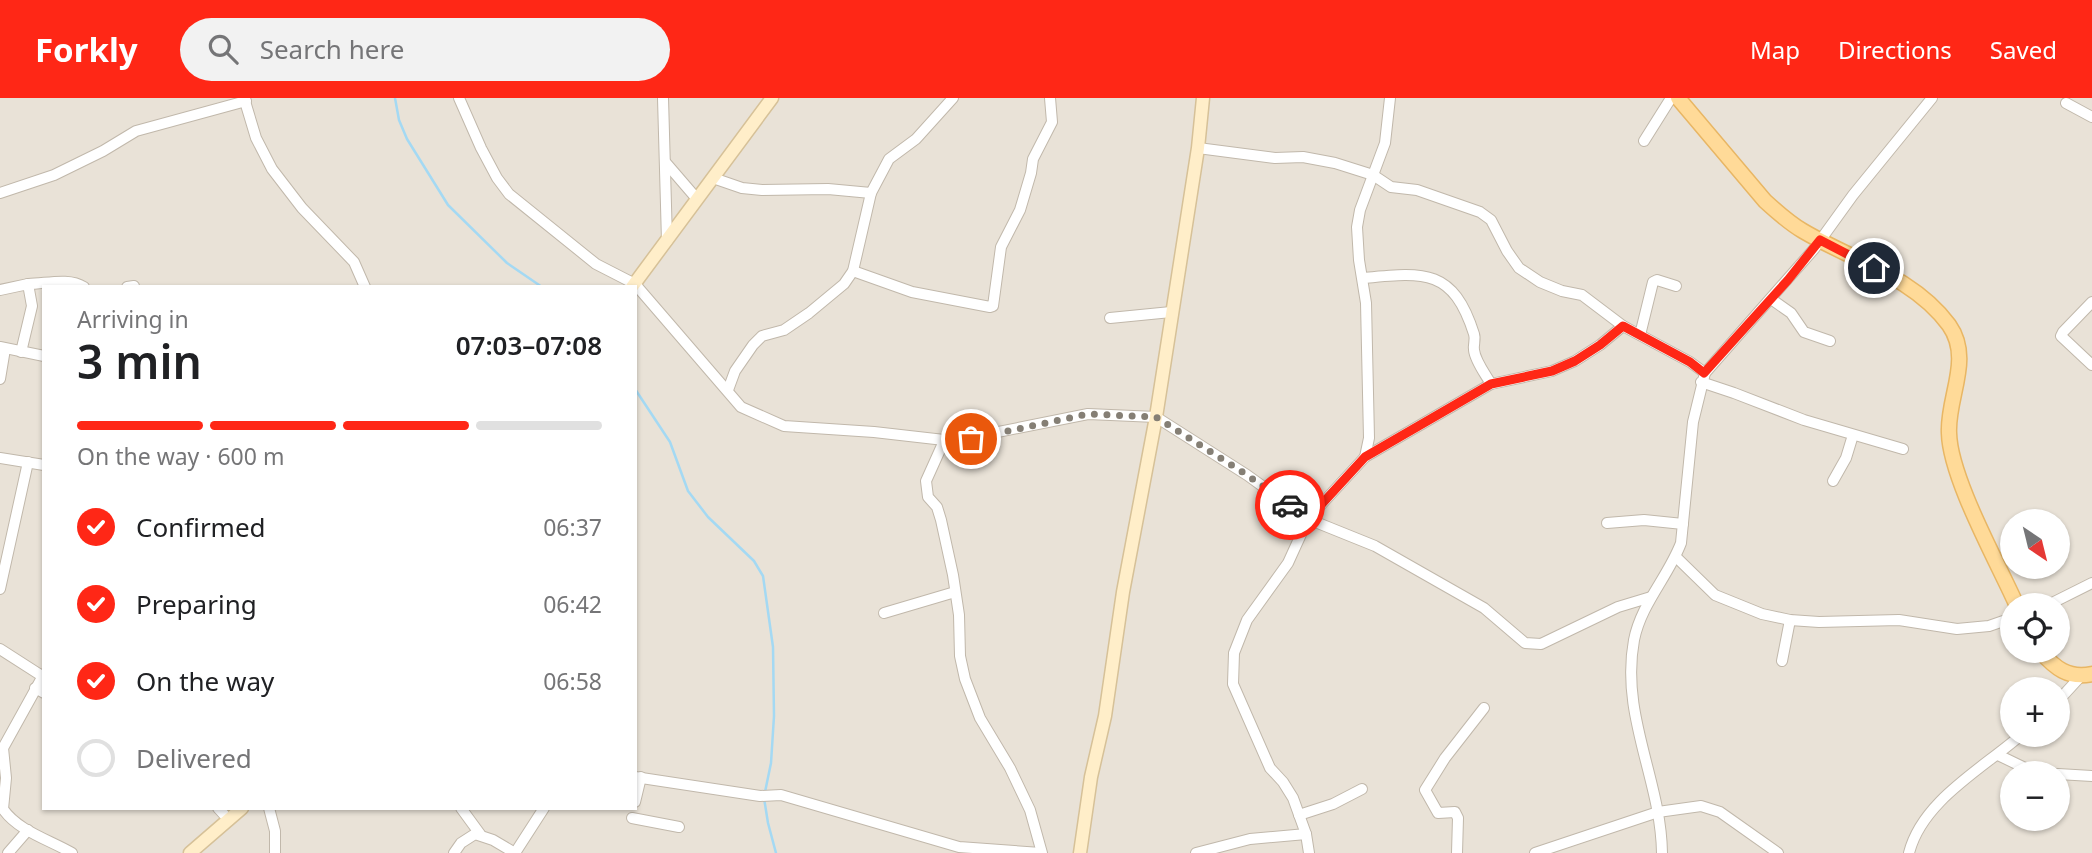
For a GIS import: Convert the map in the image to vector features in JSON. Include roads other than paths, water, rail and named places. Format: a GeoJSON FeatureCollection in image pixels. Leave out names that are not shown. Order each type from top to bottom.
{"type":"FeatureCollection","features":[{"type":"Feature","properties":{"kind":"main road"},"geometry":{"type":"LineString","coordinates":[[634,285],[772,98]]}},
{"type":"Feature","properties":{"kind":"main road"},"geometry":{"type":"LineString","coordinates":[[1080,853],[1091,776],[1105,716],[1123,592],[1156,417],[1198,148],[1203,98]]}},
{"type":"Feature","properties":{"kind":"main road"},"geometry":{"type":"LineString","coordinates":[[1678,98],[1765,201],[1801,230],[1908,287],[1938,313],[1956,337],[1960,352],[1949,418],[1951,447],[1967,494],[2011,593]]}},
{"type":"Feature","properties":{"kind":"main road"},"geometry":{"type":"LineString","coordinates":[[2053,663],[2070,676],[2086,676]]}},
{"type":"Feature","properties":{"kind":"main road"},"geometry":{"type":"LineString","coordinates":[[190,853],[240,810]]}},
{"type":"Feature","properties":{"kind":"street"},"geometry":{"type":"LineString","coordinates":[[459,98],[481,148],[509,194],[596,264],[631,285]]}},
{"type":"Feature","properties":{"kind":"street"},"geometry":{"type":"LineString","coordinates":[[663,98],[667,241]]}},
{"type":"Feature","properties":{"kind":"street"},"geometry":{"type":"LineString","coordinates":[[728,390],[735,371],[762,336],[784,330],[844,284],[852,271],[871,193],[889,159],[916,139],[953,98]]}},
{"type":"Feature","properties":{"kind":"street"},"geometry":{"type":"LineString","coordinates":[[852,271],[912,292],[993,306],[1001,247],[1020,210],[1033,159],[1052,122],[1049,98]]}},
{"type":"Feature","properties":{"kind":"street"},"geometry":{"type":"LineString","coordinates":[[1365,457],[1369,438],[1366,303],[1357,227],[1360,210],[1385,143],[1390,98]]}},
{"type":"Feature","properties":{"kind":"street"},"geometry":{"type":"LineString","coordinates":[[1644,141],[1671,98]]}},
{"type":"Feature","properties":{"kind":"street"},"geometry":{"type":"LineString","coordinates":[[1662,853],[1658,812],[1632,709],[1631,673],[1634,640],[1639,622],[1676,557],[1681,543],[1693,422],[1703,377],[1820,240],[1932,98]]}},
{"type":"Feature","properties":{"kind":"street"},"geometry":{"type":"LineString","coordinates":[[0,193],[54,175],[136,131],[245,100],[256,138],[272,169],[302,208],[354,262],[364,285]]}},
{"type":"Feature","properties":{"kind":"street"},"geometry":{"type":"LineString","coordinates":[[2066,103],[2092,117]]}},
{"type":"Feature","properties":{"kind":"street"},"geometry":{"type":"LineString","coordinates":[[1198,148],[1275,158],[1303,157],[1335,163],[1373,175],[1391,187],[1418,190],[1480,212],[1491,220],[1519,268],[1540,282],[1582,295],[1623,326],[1703,377],[1804,420],[1903,449]]}},
{"type":"Feature","properties":{"kind":"street"},"geometry":{"type":"LineString","coordinates":[[666,163],[697,199]]}},
{"type":"Feature","properties":{"kind":"street"},"geometry":{"type":"LineString","coordinates":[[713,178],[742,188],[762,190],[828,189],[871,193]]}},
{"type":"Feature","properties":{"kind":"street"},"geometry":{"type":"LineString","coordinates":[[1363,278],[1424,275],[1447,285],[1461,300],[1474,334],[1474,350],[1491,384]]}},
{"type":"Feature","properties":{"kind":"street"},"geometry":{"type":"LineString","coordinates":[[1640,335],[1653,282],[1657,280],[1676,286]]}},
{"type":"Feature","properties":{"kind":"street"},"geometry":{"type":"LineString","coordinates":[[0,290],[28,284],[59,282],[80,285]]}},
{"type":"Feature","properties":{"kind":"street"},"geometry":{"type":"LineString","coordinates":[[21,352],[32,306],[28,284]]}},
{"type":"Feature","properties":{"kind":"street"},"geometry":{"type":"LineString","coordinates":[[637,290],[741,407],[784,426],[874,432],[944,441],[971,439],[1088,414],[1156,417],[1247,475],[1308,519],[1375,546],[1484,608],[1525,643],[1541,644],[1618,607],[1651,597]]}},
{"type":"Feature","properties":{"kind":"street"},"geometry":{"type":"LineString","coordinates":[[1771,299],[1791,313],[1804,332],[1830,341]]}},
{"type":"Feature","properties":{"kind":"street"},"geometry":{"type":"LineString","coordinates":[[2092,302],[2063,331],[2062,336],[2092,365]]}},
{"type":"Feature","properties":{"kind":"street"},"geometry":{"type":"LineString","coordinates":[[1110,318],[1171,312]]}},
{"type":"Feature","properties":{"kind":"street"},"geometry":{"type":"LineString","coordinates":[[1309,853],[1299,815],[1283,782],[1270,768],[1233,684],[1238,639],[1247,620],[1287,563],[1308,519],[1365,457],[1491,384],[1552,371],[1575,361],[1623,326]]}},
{"type":"Feature","properties":{"kind":"street"},"geometry":{"type":"LineString","coordinates":[[0,379],[3,348],[42,356]]}},
{"type":"Feature","properties":{"kind":"street"},"geometry":{"type":"LineString","coordinates":[[1833,481],[1846,458],[1853,435]]}},
{"type":"Feature","properties":{"kind":"street"},"geometry":{"type":"LineString","coordinates":[[638,777],[760,796],[781,795],[959,847],[994,852],[1042,853],[1030,810],[1010,768],[980,718],[965,680],[960,656],[955,592],[941,520],[937,508],[928,497],[926,481],[944,441]]}},
{"type":"Feature","properties":{"kind":"street"},"geometry":{"type":"LineString","coordinates":[[0,458],[42,465]]}},
{"type":"Feature","properties":{"kind":"street"},"geometry":{"type":"LineString","coordinates":[[0,589],[4,550],[28,462]]}},
{"type":"Feature","properties":{"kind":"street"},"geometry":{"type":"LineString","coordinates":[[1607,523],[1644,520],[1683,524]]}},
{"type":"Feature","properties":{"kind":"street"},"geometry":{"type":"LineString","coordinates":[[1676,557],[1714,595],[1762,614],[1790,620],[1899,620],[1957,629],[2000,622]]}},
{"type":"Feature","properties":{"kind":"street"},"geometry":{"type":"LineString","coordinates":[[2070,594],[2092,583]]}},
{"type":"Feature","properties":{"kind":"street"},"geometry":{"type":"LineString","coordinates":[[884,613],[955,592]]}},
{"type":"Feature","properties":{"kind":"street"},"geometry":{"type":"LineString","coordinates":[[1782,661],[1790,620]]}},
{"type":"Feature","properties":{"kind":"street"},"geometry":{"type":"LineString","coordinates":[[0,649],[42,674]]}},
{"type":"Feature","properties":{"kind":"street"},"geometry":{"type":"LineString","coordinates":[[2070,690],[2086,676]]}},
{"type":"Feature","properties":{"kind":"street"},"geometry":{"type":"LineString","coordinates":[[39,691],[7,739],[2,757],[6,778],[3,808],[13,820],[28,830],[72,853]]}},
{"type":"Feature","properties":{"kind":"street"},"geometry":{"type":"LineString","coordinates":[[1457,853],[1458,818],[1455,813],[1438,813],[1425,790],[1445,758],[1484,708]]}},
{"type":"Feature","properties":{"kind":"street"},"geometry":{"type":"LineString","coordinates":[[1909,853],[1921,823],[1934,807],[2007,747]]}},
{"type":"Feature","properties":{"kind":"street"},"geometry":{"type":"LineString","coordinates":[[1998,755],[2010,761]]}},
{"type":"Feature","properties":{"kind":"street"},"geometry":{"type":"LineString","coordinates":[[2070,775],[2092,776]]}},
{"type":"Feature","properties":{"kind":"street"},"geometry":{"type":"LineString","coordinates":[[1299,815],[1333,804],[1362,789]]}},
{"type":"Feature","properties":{"kind":"street"},"geometry":{"type":"LineString","coordinates":[[1535,853],[1658,812],[1701,806],[1720,812],[1777,853]]}},
{"type":"Feature","properties":{"kind":"street"},"geometry":{"type":"LineString","coordinates":[[220,810],[229,820]]}},
{"type":"Feature","properties":{"kind":"street"},"geometry":{"type":"LineString","coordinates":[[270,810],[275,831],[275,853]]}},
{"type":"Feature","properties":{"kind":"street"},"geometry":{"type":"LineString","coordinates":[[462,810],[480,834],[515,853],[543,810]]}},
{"type":"Feature","properties":{"kind":"street"},"geometry":{"type":"LineString","coordinates":[[632,818],[679,827]]}},
{"type":"Feature","properties":{"kind":"street"},"geometry":{"type":"LineString","coordinates":[[8,853],[28,830]]}},
{"type":"Feature","properties":{"kind":"street"},"geometry":{"type":"LineString","coordinates":[[454,853],[469,836],[480,834]]}},
{"type":"Feature","properties":{"kind":"street"},"geometry":{"type":"LineString","coordinates":[[1196,853],[1250,839],[1306,834]]}},
{"type":"Feature","properties":{"kind":"waterway"},"geometry":{"type":"LineString","coordinates":[[395,98],[399,120],[407,139],[448,205],[507,263],[539,285]]}},
{"type":"Feature","properties":{"kind":"waterway"},"geometry":{"type":"LineString","coordinates":[[637,392],[670,442],[688,491],[708,517],[754,561],[763,576],[773,647],[774,716],[771,763],[765,792]]}},
{"type":"Feature","properties":{"kind":"waterway"},"geometry":{"type":"LineString","coordinates":[[764,798],[776,853]]}}]}
